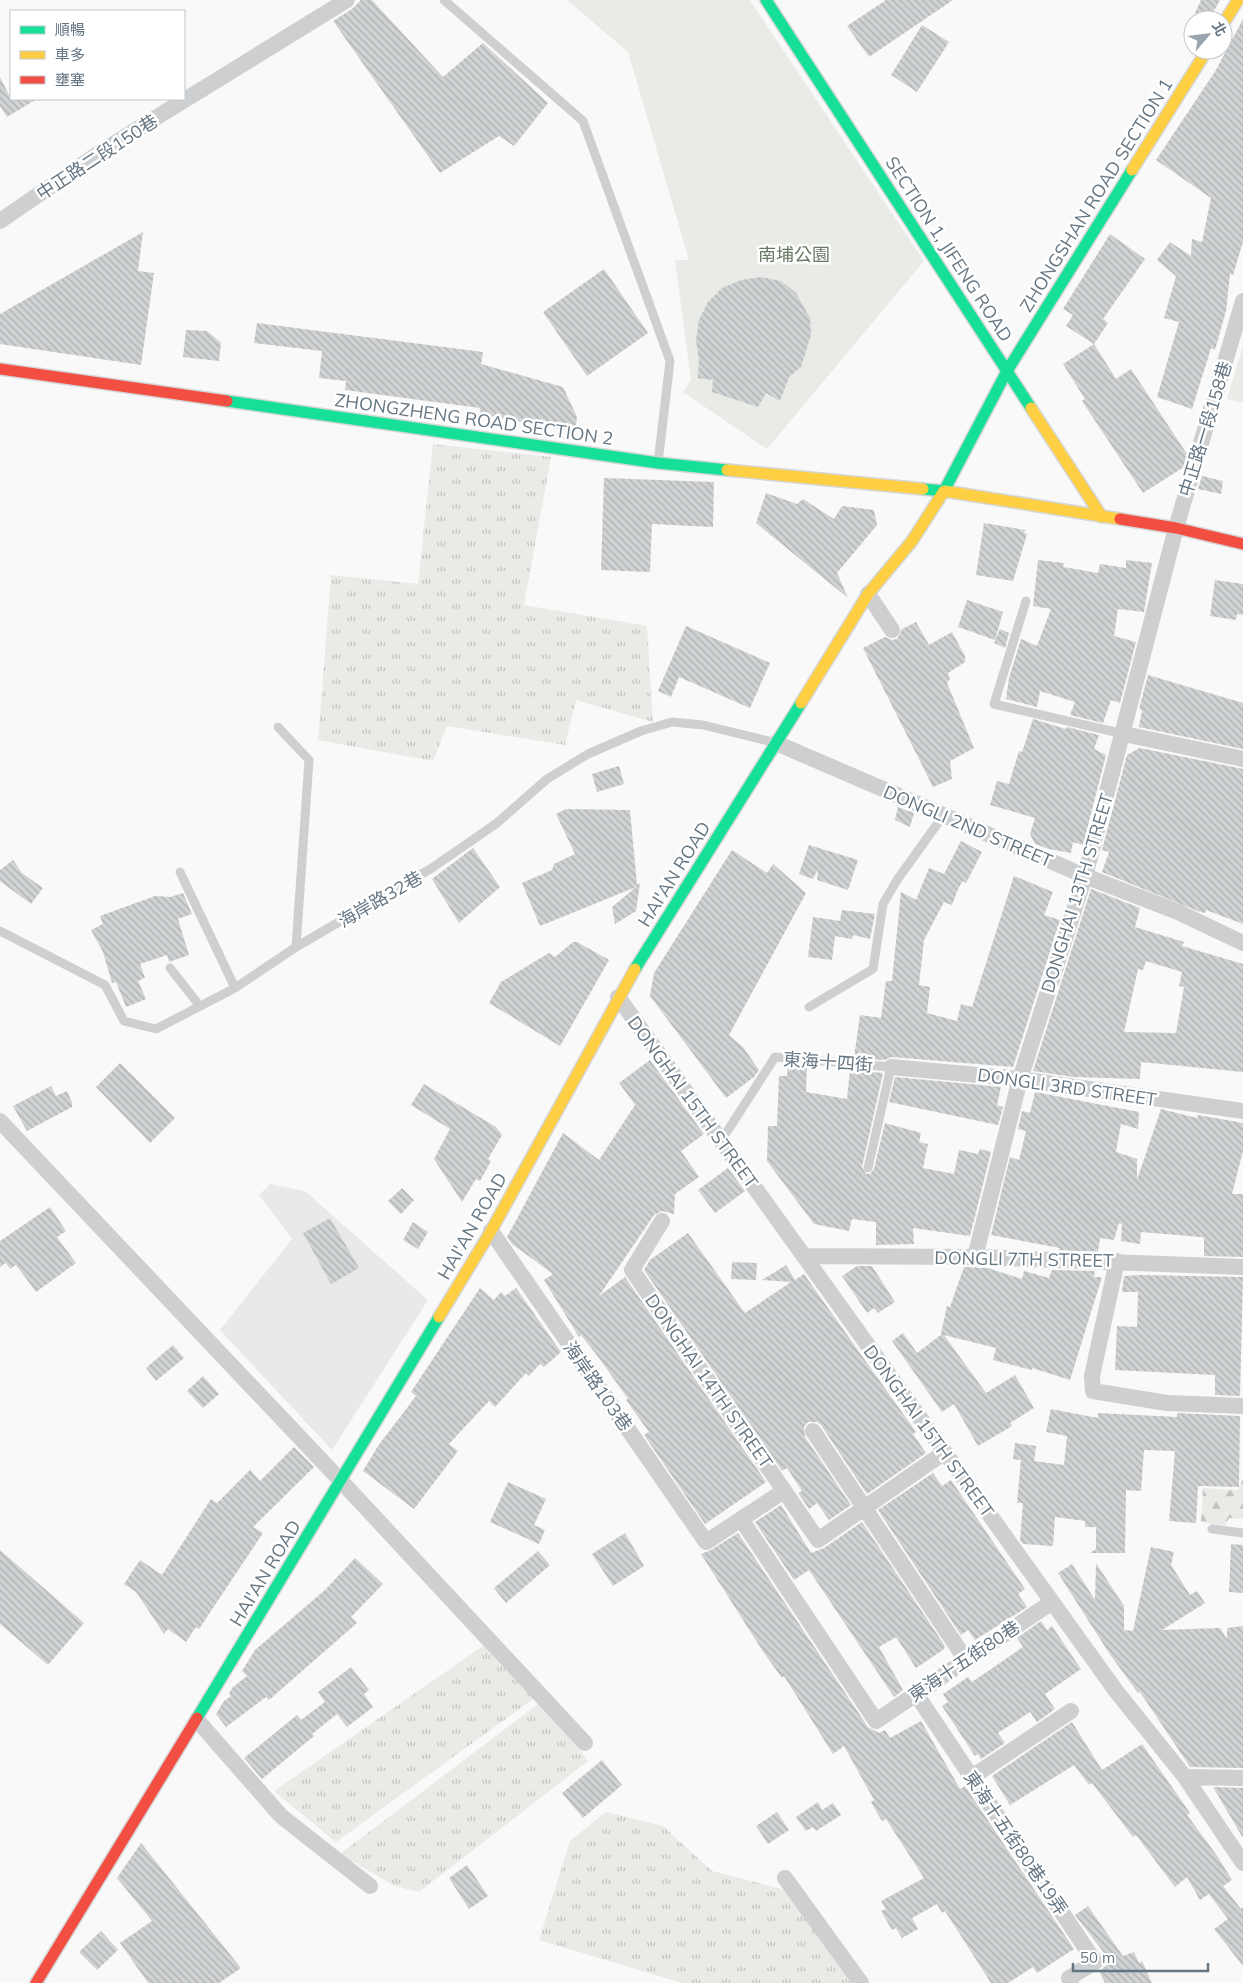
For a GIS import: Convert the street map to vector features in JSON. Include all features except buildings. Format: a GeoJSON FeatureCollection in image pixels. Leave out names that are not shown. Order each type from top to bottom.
{"type":"FeatureCollection","features":[{"type":"Feature","properties":{"kind":"main road","name":"SECTION 1, JIFENG ROAD"},"geometry":{"type":"LineString","coordinates":[[766,0],[1102,517]]}},
{"type":"Feature","properties":{"kind":"main road","name":"ZHONGSHAN ROAD SECTION 1"},"geometry":{"type":"LineString","coordinates":[[944,491],[1007,371],[1201,60]]}},
{"type":"Feature","properties":{"kind":"main road","name":"ZHONGZHENG ROAD SECTION 2"},"geometry":{"type":"LineString","coordinates":[[0,369],[658,464],[944,491],[1176,528],[1243,544]]}},
{"type":"Feature","properties":{"kind":"main road","name":"HAI'AN ROAD"},"geometry":{"type":"LineString","coordinates":[[36,1983],[197,1720],[491,1231],[618,997],[868,594],[912,541],[944,491]]}},
{"type":"Feature","properties":{"kind":"street","name":"中正路二段150巷"},"geometry":{"type":"LineString","coordinates":[[0,221],[105,150],[347,0]]}},
{"type":"Feature","properties":{"kind":"street","name":"中正路一段158巷"},"geometry":{"type":"LineString","coordinates":[[1176,528],[1243,301]]}},
{"type":"Feature","properties":{"kind":"street","name":"DONGHAI 13TH STREET"},"geometry":{"type":"LineString","coordinates":[[975,1257],[1020,1079],[1085,876],[1124,734],[1176,528]]}},
{"type":"Feature","properties":{"kind":"street"},"geometry":{"type":"LineString","coordinates":[[868,594],[892,630]]}},
{"type":"Feature","properties":{"kind":"street"},"geometry":{"type":"LineString","coordinates":[[1124,734],[1243,759]]}},
{"type":"Feature","properties":{"kind":"street","name":"DONGLI 2ND STREET"},"geometry":{"type":"LineString","coordinates":[[776,743],[1085,876],[1178,912],[1243,943]]}},
{"type":"Feature","properties":{"kind":"street","name":"DONGHAI 15TH STREET"},"geometry":{"type":"LineString","coordinates":[[618,997],[1116,1691],[1184,1778],[1243,1863]]}},
{"type":"Feature","properties":{"kind":"street","name":"DONGLI 3RD STREET"},"geometry":{"type":"LineString","coordinates":[[891,1067],[1020,1079],[1243,1112]]}},
{"type":"Feature","properties":{"kind":"street"},"geometry":{"type":"LineString","coordinates":[[0,1121],[341,1481],[585,1743]]}},
{"type":"Feature","properties":{"kind":"street","name":"DONGHAI 14TH STREET"},"geometry":{"type":"LineString","coordinates":[[662,1221],[632,1270],[818,1540],[865,1508]]}},
{"type":"Feature","properties":{"kind":"street","name":"海岸路103巷"},"geometry":{"type":"LineString","coordinates":[[491,1231],[706,1542],[741,1519]]}},
{"type":"Feature","properties":{"kind":"street","name":"DONGLI 7TH STREET"},"geometry":{"type":"LineString","coordinates":[[804,1256],[975,1257],[1243,1267]]}},
{"type":"Feature","properties":{"kind":"street"},"geometry":{"type":"LineString","coordinates":[[1117,1261],[1092,1376],[1093,1391],[1167,1403],[1243,1406]]}},
{"type":"Feature","properties":{"kind":"street"},"geometry":{"type":"LineString","coordinates":[[813,1431],[966,1660]]}},
{"type":"Feature","properties":{"kind":"street"},"geometry":{"type":"LineString","coordinates":[[865,1508],[945,1452]]}},
{"type":"Feature","properties":{"kind":"street"},"geometry":{"type":"LineString","coordinates":[[741,1519],[784,1491]]}},
{"type":"Feature","properties":{"kind":"street","name":"東海十五街80巷"},"geometry":{"type":"LineString","coordinates":[[741,1519],[876,1721],[1052,1602]]}},
{"type":"Feature","properties":{"kind":"street","name":"東海十五街80巷19弄"},"geometry":{"type":"LineString","coordinates":[[916,1694],[1095,1962],[1069,1978],[1071,1983]]}},
{"type":"Feature","properties":{"kind":"street"},"geometry":{"type":"LineString","coordinates":[[972,1777],[1070,1712]]}},
{"type":"Feature","properties":{"kind":"street"},"geometry":{"type":"LineString","coordinates":[[197,1720],[281,1816],[370,1886]]}},
{"type":"Feature","properties":{"kind":"street"},"geometry":{"type":"LineString","coordinates":[[1184,1778],[1243,1778]]}},
{"type":"Feature","properties":{"kind":"street"},"geometry":{"type":"LineString","coordinates":[[785,1878],[861,1983]]}},
{"type":"Feature","properties":{"kind":"lane"},"geometry":{"type":"LineString","coordinates":[[444,0],[584,121],[670,361],[658,464]]}},
{"type":"Feature","properties":{"kind":"lane"},"geometry":{"type":"LineString","coordinates":[[1026,601],[994,704],[1124,734]]}},
{"type":"Feature","properties":{"kind":"lane","name":"海岸路32巷"},"geometry":{"type":"LineString","coordinates":[[0,931],[105,985],[124,1021],[156,1028],[236,988],[296,946],[432,868],[497,823],[547,779],[588,754],[642,731],[672,722],[703,725],[776,743]]}},
{"type":"Feature","properties":{"kind":"lane"},"geometry":{"type":"LineString","coordinates":[[278,727],[309,760],[296,946]]}},
{"type":"Feature","properties":{"kind":"lane"},"geometry":{"type":"LineString","coordinates":[[809,1007],[872,969],[882,904],[943,816]]}},
{"type":"Feature","properties":{"kind":"lane"},"geometry":{"type":"LineString","coordinates":[[180,872],[236,988]]}},
{"type":"Feature","properties":{"kind":"lane"},"geometry":{"type":"LineString","coordinates":[[170,968],[199,1005]]}},
{"type":"Feature","properties":{"kind":"lane","name":"東海十四街"},"geometry":{"type":"LineString","coordinates":[[721,1141],[775,1057],[891,1067]]}},
{"type":"Feature","properties":{"kind":"lane"},"geometry":{"type":"LineString","coordinates":[[868,1168],[891,1067]]}},
{"type":"Feature","properties":{"kind":"lane"},"geometry":{"type":"LineString","coordinates":[[1212,1529],[1243,1533]]}},
{"type":"Feature","properties":{"kind":"shaded area"},"geometry":{"type":"Polygon","coordinates":[[[270,1184],[305,1191],[428,1300],[332,1450],[220,1330],[292,1239],[259,1195],[270,1184]]]}},
{"type":"Feature","properties":{"kind":"green space","name":"南埔公園"},"geometry":{"type":"Polygon","coordinates":[[[567,0],[750,0],[924,261],[767,449],[683,392],[691,380],[675,260],[689,260],[628,52],[567,0]]]}},
{"type":"Feature","properties":{"kind":"green space"},"geometry":{"type":"Polygon","coordinates":[[[1243,346],[1243,403],[1227,399],[1243,346]]]}},
{"type":"Feature","properties":{"kind":"green space"},"geometry":{"type":"Polygon","coordinates":[[[433,444],[551,457],[524,605],[647,626],[653,722],[576,700],[565,745],[447,726],[433,761],[318,740],[331,575],[418,584],[433,444]]]}},
{"type":"Feature","properties":{"kind":"green space"},"geometry":{"type":"Polygon","coordinates":[[[1243,1479],[1243,1519],[1229,1518],[1225,1526],[1201,1522],[1203,1488],[1238,1490],[1243,1479]]]}},
{"type":"Feature","properties":{"kind":"green space"},"geometry":{"type":"Polygon","coordinates":[[[483,1646],[533,1699],[336,1842],[274,1791],[483,1646]]]}},
{"type":"Feature","properties":{"kind":"green space"},"geometry":{"type":"Polygon","coordinates":[[[542,1701],[588,1761],[419,1892],[395,1886],[340,1854],[542,1701]]]}},
{"type":"Feature","properties":{"kind":"green space"},"geometry":{"type":"Polygon","coordinates":[[[606,1812],[663,1826],[712,1871],[785,1890],[851,1983],[682,1983],[539,1940],[570,1841],[606,1812]]]}},
{"type":"Feature","properties":{"kind":"traffic: fast"},"geometry":{"type":"LineString","coordinates":[[766,0],[1031,408]]}},
{"type":"Feature","properties":{"kind":"traffic: fast"},"geometry":{"type":"LineString","coordinates":[[923,489],[944,491],[1007,371],[1132,170]]}},
{"type":"Feature","properties":{"kind":"traffic: fast"},"geometry":{"type":"LineString","coordinates":[[227,401],[658,463],[727,470]]}},
{"type":"Feature","properties":{"kind":"traffic: fast"},"geometry":{"type":"LineString","coordinates":[[635,969],[801,703]]}},
{"type":"Feature","properties":{"kind":"traffic: fast"},"geometry":{"type":"LineString","coordinates":[[197,1718],[439,1317]]}},
{"type":"Feature","properties":{"kind":"traffic: slow"},"geometry":{"type":"LineString","coordinates":[[1232,10],[1238,0]]}},
{"type":"Feature","properties":{"kind":"traffic: slow"},"geometry":{"type":"LineString","coordinates":[[1132,170],[1201,60]]}},
{"type":"Feature","properties":{"kind":"traffic: slow"},"geometry":{"type":"LineString","coordinates":[[1031,408],[1102,517]]}},
{"type":"Feature","properties":{"kind":"traffic: slow"},"geometry":{"type":"LineString","coordinates":[[727,470],[923,489]]}},
{"type":"Feature","properties":{"kind":"traffic: slow"},"geometry":{"type":"LineString","coordinates":[[801,703],[868,594],[912,541],[944,491],[1120,519]]}},
{"type":"Feature","properties":{"kind":"traffic: slow"},"geometry":{"type":"LineString","coordinates":[[439,1317],[491,1231],[635,969]]}},
{"type":"Feature","properties":{"kind":"traffic: jam"},"geometry":{"type":"LineString","coordinates":[[0,369],[227,401]]}},
{"type":"Feature","properties":{"kind":"traffic: jam"},"geometry":{"type":"LineString","coordinates":[[1120,519],[1176,528],[1243,544]]}},
{"type":"Feature","properties":{"kind":"traffic: jam"},"geometry":{"type":"LineString","coordinates":[[36,1983],[197,1718]]}}]}
